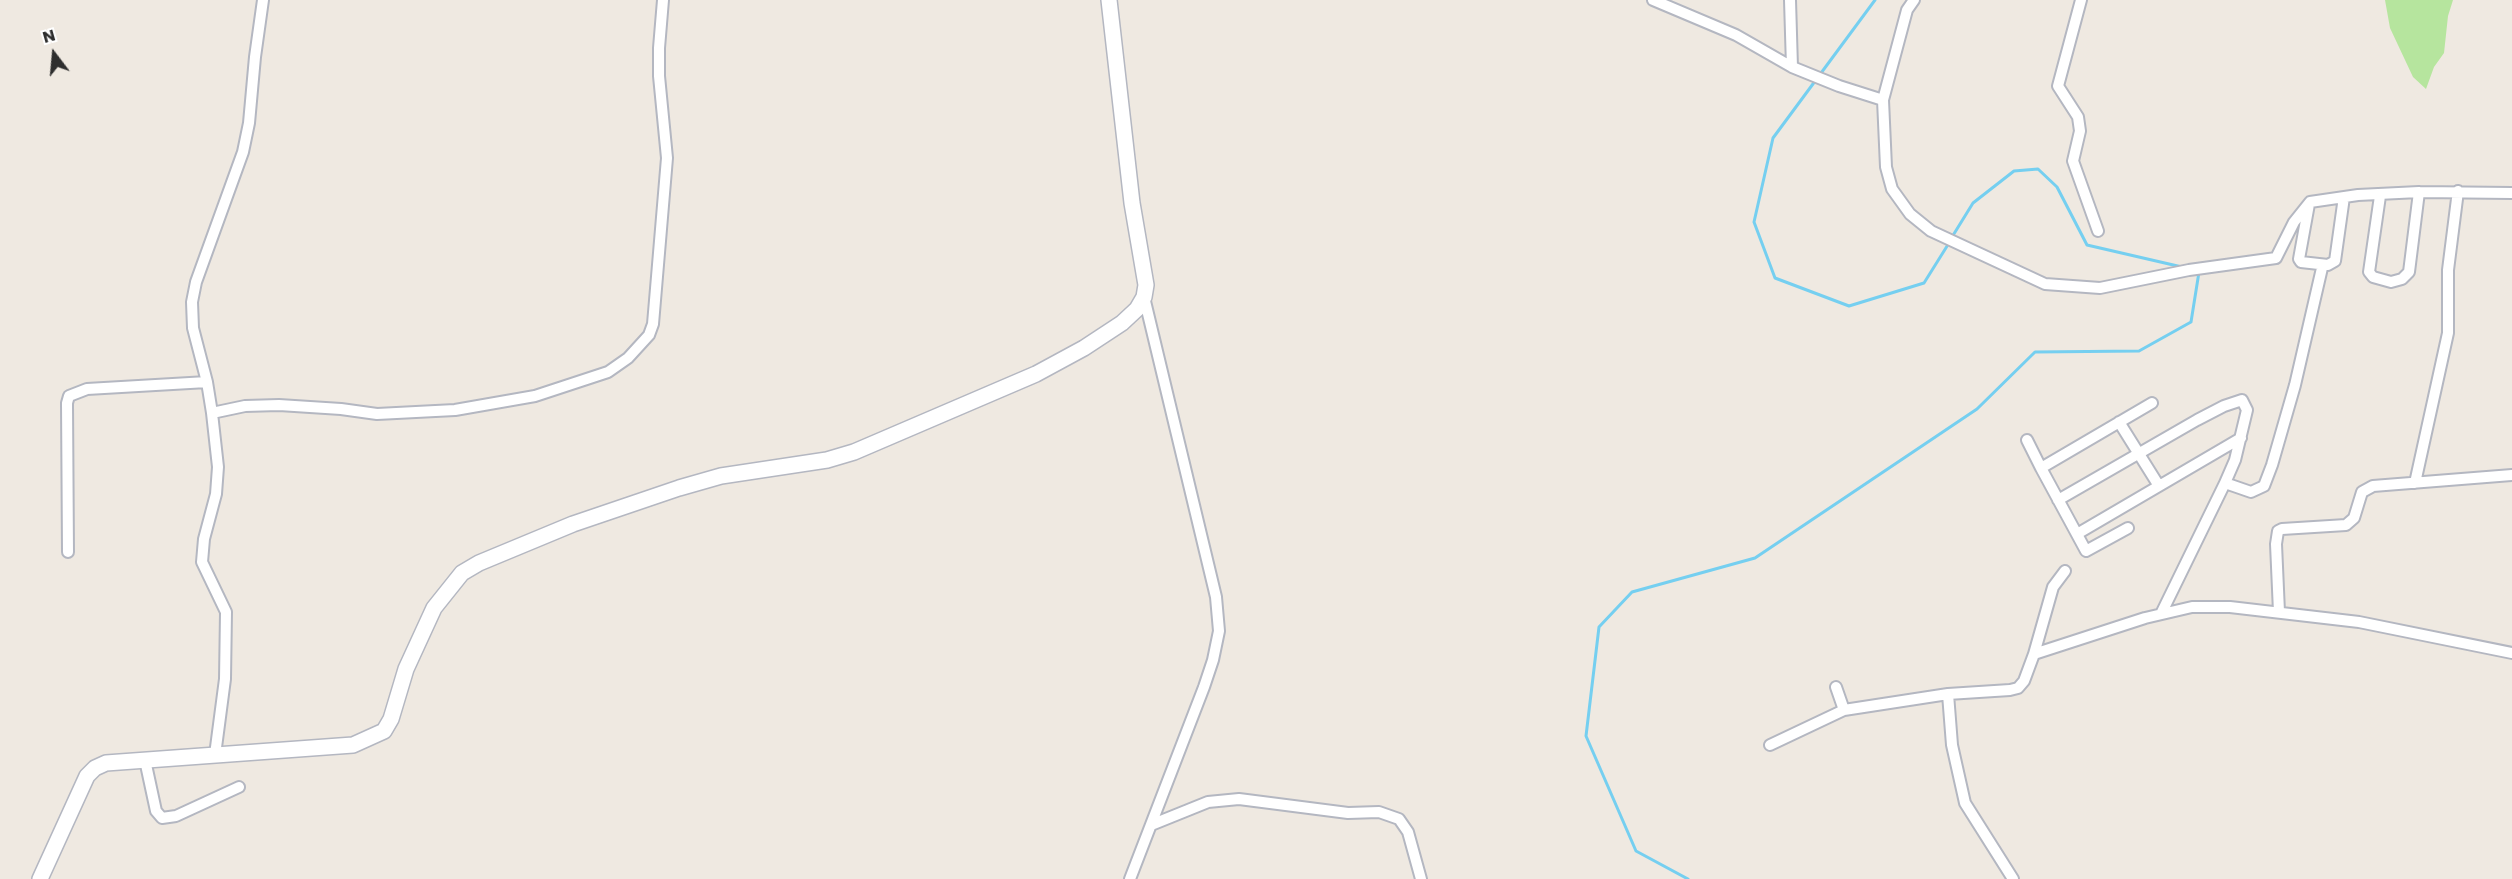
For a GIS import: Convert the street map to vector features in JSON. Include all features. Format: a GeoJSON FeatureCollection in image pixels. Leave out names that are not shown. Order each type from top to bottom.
{"type":"FeatureCollection","features":[{"type":"Feature","properties":{"kind":"street"},"geometry":{"type":"LineString","coordinates":[[215,755],[225,680],[226,612],[202,562],[204,539],[216,494],[218,467],[207,382],[193,328],[192,302],[196,282],[243,152],[249,123],[263,0]]}},
{"type":"Feature","properties":{"kind":"street"},"geometry":{"type":"LineString","coordinates":[[212,413],[245,406],[279,405],[377,414],[455,410],[535,396],[608,372],[628,358],[649,335],[653,324],[666,169],[658,48],[663,0]]}},
{"type":"Feature","properties":{"kind":"street"},"geometry":{"type":"LineString","coordinates":[[40,879],[87,776],[95,768],[106,763],[353,745],[384,731],[391,719],[406,669],[434,608],[462,573],[479,562],[573,524],[679,488],[721,476],[827,460],[893,438],[1036,374],[1084,348],[1122,323],[1137,309],[1144,297],[1146,285],[1132,203],[1109,0]]}},
{"type":"Feature","properties":{"kind":"street"},"geometry":{"type":"LineString","coordinates":[[1653,0],[1736,35],[1792,67],[1839,86],[1883,100]]}},
{"type":"Feature","properties":{"kind":"street"},"geometry":{"type":"LineString","coordinates":[[1790,0],[1792,67]]}},
{"type":"Feature","properties":{"kind":"street"},"geometry":{"type":"LineString","coordinates":[[1914,0],[1907,10],[1883,100],[1886,167],[1892,189],[1910,214],[1931,231],[2045,284],[2100,288],[2189,270],[2276,258],[2294,222],[2310,202],[2419,192],[2512,193]]}},
{"type":"Feature","properties":{"kind":"street"},"geometry":{"type":"LineString","coordinates":[[2081,0],[2058,86],[2078,117],[2079,131],[2073,161],[2098,231]]}},
{"type":"Feature","properties":{"kind":"street"},"geometry":{"type":"LineString","coordinates":[[2415,483],[2448,333],[2448,270],[2458,191]]}},
{"type":"Feature","properties":{"kind":"street"},"geometry":{"type":"LineString","coordinates":[[2380,196],[2369,272],[2373,277],[2391,282],[2402,279],[2409,272],[2419,192]]}},
{"type":"Feature","properties":{"kind":"street"},"geometry":{"type":"LineString","coordinates":[[2310,202],[2299,259],[2301,262],[2328,265],[2335,261],[2344,198]]}},
{"type":"Feature","properties":{"kind":"street"},"geometry":{"type":"LineString","coordinates":[[2225,483],[2252,492],[2264,486],[2295,385],[2322,268]]}},
{"type":"Feature","properties":{"kind":"street"},"geometry":{"type":"LineString","coordinates":[[1130,879],[1204,687],[1219,631],[1216,597],[1144,297]]}},
{"type":"Feature","properties":{"kind":"street"},"geometry":{"type":"LineString","coordinates":[[68,552],[67,403],[69,396],[87,389],[207,382]]}},
{"type":"Feature","properties":{"kind":"street"},"geometry":{"type":"LineString","coordinates":[[2058,500],[2197,420],[2224,406],[2242,400],[2247,410],[2235,460],[2162,614]]}},
{"type":"Feature","properties":{"kind":"street"},"geometry":{"type":"LineString","coordinates":[[2041,468],[2152,403]]}},
{"type":"Feature","properties":{"kind":"street"},"geometry":{"type":"LineString","coordinates":[[2119,422],[2159,486]]}},
{"type":"Feature","properties":{"kind":"street"},"geometry":{"type":"LineString","coordinates":[[2077,534],[2241,438]]}},
{"type":"Feature","properties":{"kind":"street"},"geometry":{"type":"LineString","coordinates":[[2027,440],[2086,551],[2128,528]]}},
{"type":"Feature","properties":{"kind":"street"},"geometry":{"type":"LineString","coordinates":[[2279,612],[2276,544],[2278,531],[2346,525],[2354,518],[2358,498],[2365,489],[2373,486],[2512,475]]}},
{"type":"Feature","properties":{"kind":"street"},"geometry":{"type":"LineString","coordinates":[[1770,745],[1844,710],[1948,694],[2018,688],[2024,681],[2034,654],[2054,586],[2065,571]]}},
{"type":"Feature","properties":{"kind":"street"},"geometry":{"type":"LineString","coordinates":[[2034,654],[2162,614],[2201,607],[2230,607],[2359,622],[2512,653]]}},
{"type":"Feature","properties":{"kind":"street"},"geometry":{"type":"LineString","coordinates":[[1836,687],[1844,710]]}},
{"type":"Feature","properties":{"kind":"street"},"geometry":{"type":"LineString","coordinates":[[1948,694],[1952,745],[1965,803],[2013,879]]}},
{"type":"Feature","properties":{"kind":"street"},"geometry":{"type":"LineString","coordinates":[[145,760],[156,811],[165,819],[238,787]]}},
{"type":"Feature","properties":{"kind":"street"},"geometry":{"type":"LineString","coordinates":[[1151,825],[1208,802],[1239,799],[1348,813],[1379,812],[1399,819],[1408,832],[1421,879]]}},
{"type":"Feature","properties":{"kind":"green space"},"geometry":{"type":"Polygon","coordinates":[[[2385,0],[2453,0],[2448,16],[2444,53],[2434,67],[2426,89],[2413,77],[2390,28],[2385,0]]]}},
{"type":"Feature","properties":{"kind":"waterway"},"geometry":{"type":"LineString","coordinates":[[1875,0],[1773,138],[1754,222],[1775,278],[1849,306],[1924,283],[1949,243]]}},
{"type":"Feature","properties":{"kind":"waterway"},"geometry":{"type":"LineString","coordinates":[[1952,237],[1973,203],[2014,171],[2038,169],[2057,187],[2087,245],[2182,267]]}},
{"type":"Feature","properties":{"kind":"waterway"},"geometry":{"type":"LineString","coordinates":[[1688,879],[1636,851],[1586,736],[1599,627],[1632,592],[1755,558],[1977,409],[2035,352],[2139,351],[2191,322],[2199,272]]}}]}
